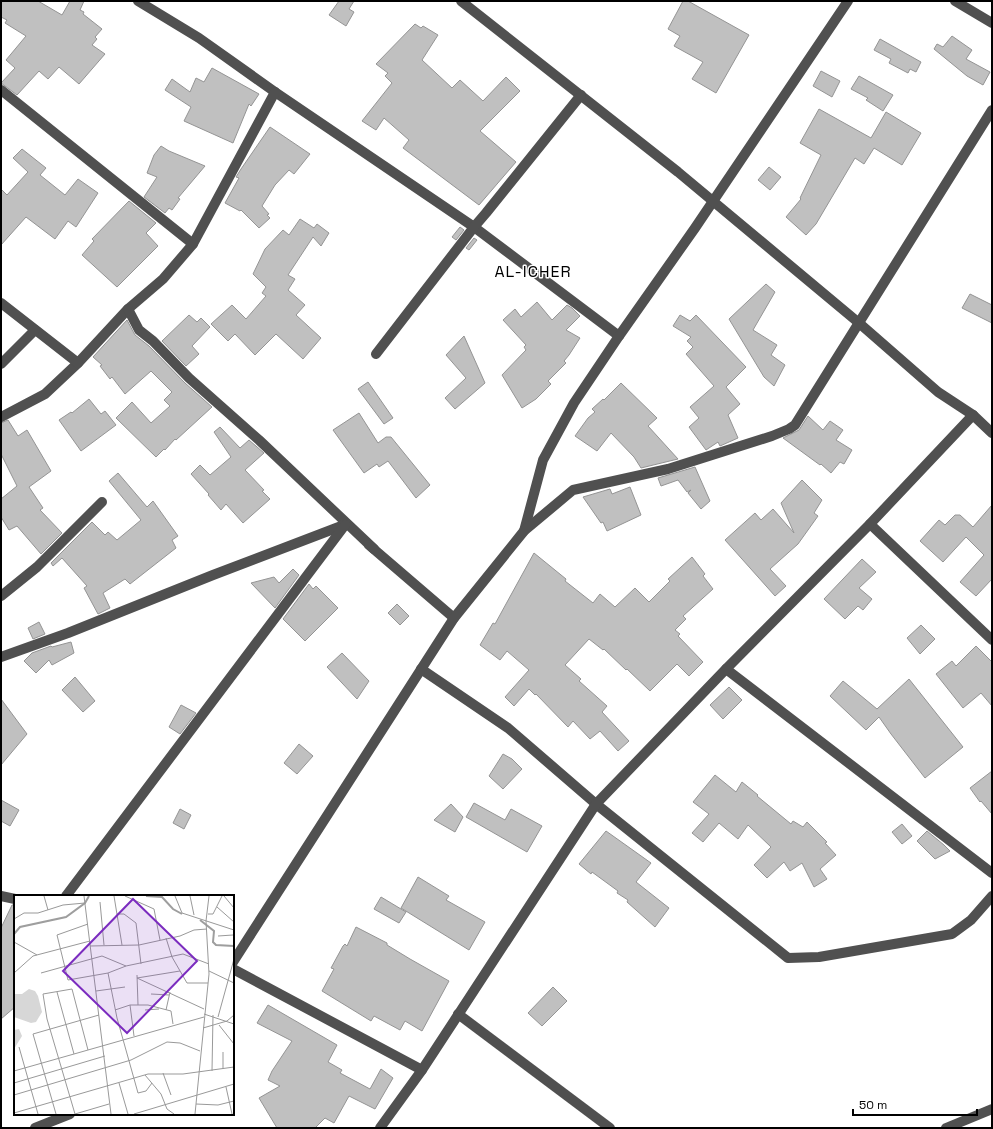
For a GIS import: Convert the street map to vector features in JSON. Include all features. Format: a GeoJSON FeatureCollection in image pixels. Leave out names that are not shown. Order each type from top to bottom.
{"type":"FeatureCollection","features":[{"type":"Feature","properties":{"kind":"street"},"geometry":{"type":"LineString","coordinates":[[138,1],[199,38],[275,92],[474,227],[619,336]]}},
{"type":"Feature","properties":{"kind":"street"},"geometry":{"type":"LineString","coordinates":[[461,1],[678,172],[712,202],[859,323],[938,392],[973,415],[992,432]]}},
{"type":"Feature","properties":{"kind":"street"},"geometry":{"type":"LineString","coordinates":[[524,531],[543,460],[574,403],[848,1]]}},
{"type":"Feature","properties":{"kind":"street"},"geometry":{"type":"LineString","coordinates":[[955,1],[992,23]]}},
{"type":"Feature","properties":{"kind":"street"},"geometry":{"type":"LineString","coordinates":[[1,90],[193,244]]}},
{"type":"Feature","properties":{"kind":"street"},"geometry":{"type":"LineString","coordinates":[[1,417],[45,394],[78,363],[128,309],[163,279],[193,244],[275,92]]}},
{"type":"Feature","properties":{"kind":"street"},"geometry":{"type":"LineString","coordinates":[[376,354],[474,227],[581,95]]}},
{"type":"Feature","properties":{"kind":"street"},"geometry":{"type":"LineString","coordinates":[[234,960],[454,618],[524,531],[573,490],[668,469],[772,436],[795,425],[992,110]]}},
{"type":"Feature","properties":{"kind":"street"},"geometry":{"type":"LineString","coordinates":[[1,303],[78,363]]}},
{"type":"Feature","properties":{"kind":"street"},"geometry":{"type":"LineString","coordinates":[[128,309],[139,330],[153,341],[189,378],[259,440],[374,549]]}},
{"type":"Feature","properties":{"kind":"street"},"geometry":{"type":"LineString","coordinates":[[1,364],[35,330]]}},
{"type":"Feature","properties":{"kind":"street"},"geometry":{"type":"LineString","coordinates":[[380,1128],[422,1070],[596,804],[726,669],[870,524],[973,415]]}},
{"type":"Feature","properties":{"kind":"street"},"geometry":{"type":"LineString","coordinates":[[1,596],[37,567],[102,502]]}},
{"type":"Feature","properties":{"kind":"street"},"geometry":{"type":"LineString","coordinates":[[870,524],[992,640]]}},
{"type":"Feature","properties":{"kind":"street"},"geometry":{"type":"LineString","coordinates":[[345,525],[454,618]]}},
{"type":"Feature","properties":{"kind":"street"},"geometry":{"type":"LineString","coordinates":[[1,657],[68,633],[213,575],[345,525]]}},
{"type":"Feature","properties":{"kind":"street"},"geometry":{"type":"LineString","coordinates":[[67,895],[345,525]]}},
{"type":"Feature","properties":{"kind":"street"},"geometry":{"type":"LineString","coordinates":[[421,669],[508,728],[596,804],[788,958],[819,958],[952,934],[971,920],[992,896]]}},
{"type":"Feature","properties":{"kind":"street"},"geometry":{"type":"LineString","coordinates":[[726,669],[992,873]]}},
{"type":"Feature","properties":{"kind":"street"},"geometry":{"type":"LineString","coordinates":[[1,896],[14,899]]}},
{"type":"Feature","properties":{"kind":"street"},"geometry":{"type":"LineString","coordinates":[[234,970],[422,1070]]}},
{"type":"Feature","properties":{"kind":"street"},"geometry":{"type":"LineString","coordinates":[[458,1014],[610,1128]]}},
{"type":"Feature","properties":{"kind":"street"},"geometry":{"type":"LineString","coordinates":[[946,1128],[992,1109]]}},
{"type":"Feature","properties":{"kind":"street"},"geometry":{"type":"LineString","coordinates":[[34,1128],[67,1115]]}},
{"type":"Feature","properties":{"kind":"building"},"geometry":{"type":"Polygon","coordinates":[[[1,1],[38,1],[62,15],[70,1],[84,1],[80,10],[102,29],[95,37],[97,39],[92,45],[105,54],[79,84],[59,67],[48,79],[39,71],[17,95],[1,83],[15,68],[6,60],[26,36],[5,23],[7,20],[1,17],[1,1]]]}},
{"type":"Feature","properties":{"kind":"building"},"geometry":{"type":"Polygon","coordinates":[[[339,1],[354,1],[349,9],[354,12],[346,26],[329,15],[339,1]]]}},
{"type":"Feature","properties":{"kind":"building"},"geometry":{"type":"Polygon","coordinates":[[[683,1],[688,1],[749,35],[716,93],[692,79],[703,62],[674,46],[680,36],[668,29],[683,1]]]}},
{"type":"Feature","properties":{"kind":"building"},"geometry":{"type":"Polygon","coordinates":[[[415,24],[421,28],[423,26],[438,35],[422,60],[452,88],[460,80],[483,101],[506,77],[520,91],[480,131],[516,162],[479,205],[403,148],[409,140],[384,118],[376,130],[362,121],[392,83],[385,76],[388,73],[376,64],[415,24]]]}},
{"type":"Feature","properties":{"kind":"building"},"geometry":{"type":"Polygon","coordinates":[[[952,36],[972,50],[966,59],[990,72],[983,85],[967,76],[934,49],[937,44],[943,47],[952,36]]]}},
{"type":"Feature","properties":{"kind":"building"},"geometry":{"type":"Polygon","coordinates":[[[880,39],[921,62],[916,72],[910,69],[908,73],[889,63],[891,59],[874,50],[880,39]]]}},
{"type":"Feature","properties":{"kind":"building"},"geometry":{"type":"Polygon","coordinates":[[[212,68],[259,94],[251,106],[249,104],[233,143],[184,121],[191,107],[165,90],[172,79],[190,92],[196,78],[204,82],[212,68]]]}},
{"type":"Feature","properties":{"kind":"building"},"geometry":{"type":"Polygon","coordinates":[[[821,71],[840,81],[832,97],[813,86],[821,71]]]}},
{"type":"Feature","properties":{"kind":"building"},"geometry":{"type":"Polygon","coordinates":[[[859,76],[893,95],[883,111],[866,100],[868,98],[851,89],[859,76]]]}},
{"type":"Feature","properties":{"kind":"building"},"geometry":{"type":"Polygon","coordinates":[[[819,109],[871,138],[886,112],[921,133],[902,165],[874,148],[864,164],[855,158],[816,224],[806,235],[786,217],[801,199],[800,198],[821,155],[800,143],[819,109]]]}},
{"type":"Feature","properties":{"kind":"building"},"geometry":{"type":"Polygon","coordinates":[[[270,127],[310,154],[294,174],[289,170],[275,185],[262,206],[269,214],[267,215],[270,218],[259,228],[241,210],[240,211],[225,203],[239,178],[236,177],[270,127]]]}},
{"type":"Feature","properties":{"kind":"building"},"geometry":{"type":"Polygon","coordinates":[[[161,146],[169,151],[205,166],[178,198],[180,199],[172,210],[169,208],[165,213],[144,197],[157,177],[147,173],[154,155],[161,146]]]}},
{"type":"Feature","properties":{"kind":"building"},"geometry":{"type":"Polygon","coordinates":[[[22,149],[46,168],[40,175],[65,195],[78,179],[98,193],[76,227],[68,221],[55,239],[26,217],[1,245],[1,189],[7,195],[28,172],[13,158],[22,149]]]}},
{"type":"Feature","properties":{"kind":"building"},"geometry":{"type":"Polygon","coordinates":[[[769,167],[781,177],[770,190],[758,180],[769,167]]]}},
{"type":"Feature","properties":{"kind":"building"},"geometry":{"type":"Polygon","coordinates":[[[129,201],[156,223],[146,233],[158,246],[117,287],[82,255],[94,241],[92,239],[129,201]]]}},
{"type":"Feature","properties":{"kind":"building"},"geometry":{"type":"Polygon","coordinates":[[[300,219],[314,228],[317,224],[329,233],[321,246],[313,237],[288,275],[295,279],[288,290],[305,305],[296,315],[321,338],[303,359],[276,334],[255,355],[235,334],[228,341],[211,324],[232,305],[246,319],[266,296],[262,293],[266,287],[253,274],[265,249],[283,230],[289,235],[300,219]]]}},
{"type":"Feature","properties":{"kind":"building"},"geometry":{"type":"Polygon","coordinates":[[[460,227],[464,230],[456,240],[452,237],[460,227]]]}},
{"type":"Feature","properties":{"kind":"building"},"geometry":{"type":"Polygon","coordinates":[[[474,238],[477,240],[469,250],[466,248],[474,238]]]}},
{"type":"Feature","properties":{"kind":"building"},"geometry":{"type":"Polygon","coordinates":[[[766,284],[775,292],[753,330],[777,345],[771,355],[785,365],[774,386],[764,377],[729,319],[766,284]]]}},
{"type":"Feature","properties":{"kind":"building"},"geometry":{"type":"Polygon","coordinates":[[[970,294],[992,305],[992,323],[962,308],[970,294]]]}},
{"type":"Feature","properties":{"kind":"building"},"geometry":{"type":"Polygon","coordinates":[[[537,302],[552,320],[567,305],[572,308],[580,316],[566,330],[580,338],[564,361],[566,363],[548,381],[551,384],[536,399],[522,408],[502,375],[526,350],[524,347],[526,345],[503,320],[515,309],[521,317],[537,302]]]}},
{"type":"Feature","properties":{"kind":"building"},"geometry":{"type":"Polygon","coordinates":[[[189,315],[197,322],[201,318],[210,327],[192,346],[199,354],[186,366],[162,341],[189,315]]]}},
{"type":"Feature","properties":{"kind":"building"},"geometry":{"type":"Polygon","coordinates":[[[680,315],[690,321],[696,315],[746,367],[726,387],[740,404],[728,415],[738,438],[720,446],[718,442],[706,450],[689,427],[699,418],[690,407],[714,386],[686,354],[693,347],[687,341],[691,337],[673,326],[680,315]]]}},
{"type":"Feature","properties":{"kind":"building"},"geometry":{"type":"Polygon","coordinates":[[[127,320],[135,335],[149,346],[185,383],[212,407],[156,457],[116,418],[132,402],[151,423],[170,406],[164,400],[172,392],[151,371],[125,394],[112,377],[110,379],[100,366],[102,365],[93,357],[127,320]]]}},
{"type":"Feature","properties":{"kind":"building"},"geometry":{"type":"Polygon","coordinates":[[[464,336],[485,383],[455,409],[445,398],[466,378],[446,355],[464,336]]]}},
{"type":"Feature","properties":{"kind":"building"},"geometry":{"type":"Polygon","coordinates":[[[368,382],[393,418],[384,424],[358,389],[368,382]]]}},
{"type":"Feature","properties":{"kind":"building"},"geometry":{"type":"Polygon","coordinates":[[[621,383],[657,418],[648,426],[678,459],[641,468],[634,457],[611,433],[597,451],[575,436],[588,418],[595,412],[592,409],[603,399],[604,400],[621,383]]]}},
{"type":"Feature","properties":{"kind":"building"},"geometry":{"type":"Polygon","coordinates":[[[89,399],[101,414],[105,411],[116,425],[81,451],[59,420],[71,412],[72,413],[89,399]]]}},
{"type":"Feature","properties":{"kind":"building"},"geometry":{"type":"Polygon","coordinates":[[[359,413],[378,443],[386,437],[391,437],[430,485],[416,498],[388,461],[379,467],[377,464],[364,473],[333,430],[359,413]]]}},
{"type":"Feature","properties":{"kind":"building"},"geometry":{"type":"Polygon","coordinates":[[[808,416],[823,430],[830,421],[843,430],[836,440],[852,450],[844,464],[840,462],[831,473],[821,464],[820,465],[783,438],[799,430],[808,416]]]}},
{"type":"Feature","properties":{"kind":"building"},"geometry":{"type":"Polygon","coordinates":[[[8,420],[18,436],[27,430],[51,471],[29,487],[43,508],[40,510],[62,533],[41,554],[17,526],[9,530],[1,517],[1,499],[17,486],[1,454],[1,423],[8,420]]]}},
{"type":"Feature","properties":{"kind":"building"},"geometry":{"type":"Polygon","coordinates":[[[220,427],[240,448],[249,440],[264,453],[245,470],[264,490],[262,491],[270,499],[243,523],[226,504],[221,510],[191,474],[200,465],[210,475],[231,457],[214,432],[220,427]]]}},
{"type":"Feature","properties":{"kind":"building"},"geometry":{"type":"Polygon","coordinates":[[[695,467],[710,501],[701,509],[688,493],[691,490],[687,492],[678,480],[661,486],[658,478],[695,467]]]}},
{"type":"Feature","properties":{"kind":"building"},"geometry":{"type":"Polygon","coordinates":[[[118,473],[147,507],[153,501],[178,536],[172,540],[176,548],[130,584],[125,579],[103,593],[110,608],[98,614],[84,588],[87,586],[62,558],[53,566],[51,563],[92,522],[105,535],[108,532],[117,540],[141,520],[109,481],[118,473]]]}},
{"type":"Feature","properties":{"kind":"building"},"geometry":{"type":"Polygon","coordinates":[[[802,480],[822,500],[814,513],[818,516],[798,544],[770,569],[786,586],[775,596],[725,540],[755,513],[761,520],[773,509],[794,533],[781,503],[802,480]]]}},
{"type":"Feature","properties":{"kind":"building"},"geometry":{"type":"Polygon","coordinates":[[[630,487],[641,515],[607,531],[603,522],[601,523],[583,497],[610,489],[612,494],[630,487]]]}},
{"type":"Feature","properties":{"kind":"building"},"geometry":{"type":"Polygon","coordinates":[[[992,505],[992,579],[976,596],[960,582],[984,555],[966,537],[943,562],[920,541],[939,520],[945,525],[955,515],[960,515],[973,527],[992,505]]]}},
{"type":"Feature","properties":{"kind":"building"},"geometry":{"type":"Polygon","coordinates":[[[534,553],[566,579],[565,581],[593,603],[600,594],[615,607],[635,588],[649,602],[670,581],[668,579],[692,557],[705,574],[703,576],[713,589],[683,616],[686,619],[675,630],[680,634],[678,636],[703,662],[689,676],[677,664],[650,691],[604,649],[603,650],[589,639],[565,665],[581,679],[579,681],[607,706],[602,712],[629,741],[618,751],[600,731],[590,739],[573,721],[568,727],[536,694],[535,695],[529,689],[514,706],[505,697],[529,670],[507,651],[500,660],[480,645],[493,623],[495,624],[534,553]]]}},
{"type":"Feature","properties":{"kind":"building"},"geometry":{"type":"Polygon","coordinates":[[[862,559],[876,572],[859,588],[872,599],[863,610],[858,606],[845,619],[824,599],[862,559]]]}},
{"type":"Feature","properties":{"kind":"building"},"geometry":{"type":"Polygon","coordinates":[[[293,569],[299,575],[275,608],[251,583],[274,577],[279,583],[293,569]]]}},
{"type":"Feature","properties":{"kind":"building"},"geometry":{"type":"Polygon","coordinates":[[[309,584],[313,589],[316,586],[338,608],[305,641],[283,619],[309,584]]]}},
{"type":"Feature","properties":{"kind":"building"},"geometry":{"type":"Polygon","coordinates":[[[397,604],[409,616],[400,625],[388,613],[397,604]]]}},
{"type":"Feature","properties":{"kind":"building"},"geometry":{"type":"Polygon","coordinates":[[[39,622],[45,634],[33,639],[28,628],[39,622]]]}},
{"type":"Feature","properties":{"kind":"building"},"geometry":{"type":"Polygon","coordinates":[[[921,625],[935,639],[920,654],[907,638],[921,625]]]}},
{"type":"Feature","properties":{"kind":"building"},"geometry":{"type":"Polygon","coordinates":[[[71,642],[74,653],[52,665],[49,660],[36,673],[24,661],[32,653],[51,646],[71,642]]]}},
{"type":"Feature","properties":{"kind":"building"},"geometry":{"type":"Polygon","coordinates":[[[976,646],[992,662],[992,706],[981,693],[963,708],[936,674],[952,661],[956,666],[976,646]]]}},
{"type":"Feature","properties":{"kind":"building"},"geometry":{"type":"Polygon","coordinates":[[[342,653],[369,681],[357,699],[327,667],[342,653]]]}},
{"type":"Feature","properties":{"kind":"building"},"geometry":{"type":"Polygon","coordinates":[[[75,677],[95,701],[83,712],[62,690],[75,677]]]}},
{"type":"Feature","properties":{"kind":"building"},"geometry":{"type":"Polygon","coordinates":[[[909,679],[963,747],[925,778],[879,717],[866,730],[830,696],[843,681],[877,709],[909,679]]]}},
{"type":"Feature","properties":{"kind":"building"},"geometry":{"type":"Polygon","coordinates":[[[729,687],[742,700],[723,719],[710,705],[729,687]]]}},
{"type":"Feature","properties":{"kind":"building"},"geometry":{"type":"Polygon","coordinates":[[[1,699],[27,734],[1,765],[1,699]]]}},
{"type":"Feature","properties":{"kind":"building"},"geometry":{"type":"Polygon","coordinates":[[[181,705],[196,713],[180,734],[169,727],[181,705]]]}},
{"type":"Feature","properties":{"kind":"building"},"geometry":{"type":"Polygon","coordinates":[[[299,744],[313,756],[297,774],[284,763],[299,744]]]}},
{"type":"Feature","properties":{"kind":"building"},"geometry":{"type":"Polygon","coordinates":[[[503,754],[512,759],[522,769],[503,789],[489,776],[503,754]]]}},
{"type":"Feature","properties":{"kind":"building"},"geometry":{"type":"Polygon","coordinates":[[[992,771],[992,814],[981,801],[980,802],[970,788],[992,771]]]}},
{"type":"Feature","properties":{"kind":"building"},"geometry":{"type":"Polygon","coordinates":[[[715,775],[736,792],[742,782],[791,824],[793,821],[803,827],[807,822],[827,842],[825,843],[836,855],[820,869],[827,879],[814,887],[802,863],[790,871],[784,862],[767,878],[754,865],[771,847],[748,825],[738,839],[719,823],[703,842],[692,833],[709,814],[693,802],[715,775]]]}},
{"type":"Feature","properties":{"kind":"building"},"geometry":{"type":"Polygon","coordinates":[[[1,800],[19,810],[10,826],[1,821],[1,800]]]}},
{"type":"Feature","properties":{"kind":"building"},"geometry":{"type":"Polygon","coordinates":[[[474,803],[505,820],[511,809],[542,826],[527,852],[466,817],[474,803]]]}},
{"type":"Feature","properties":{"kind":"building"},"geometry":{"type":"Polygon","coordinates":[[[451,804],[463,817],[455,832],[434,820],[451,804]]]}},
{"type":"Feature","properties":{"kind":"building"},"geometry":{"type":"Polygon","coordinates":[[[180,809],[191,815],[184,829],[173,823],[180,809]]]}},
{"type":"Feature","properties":{"kind":"building"},"geometry":{"type":"Polygon","coordinates":[[[902,824],[912,836],[902,844],[892,832],[902,824]]]}},
{"type":"Feature","properties":{"kind":"building"},"geometry":{"type":"Polygon","coordinates":[[[606,831],[651,863],[636,882],[669,908],[655,927],[627,902],[628,900],[617,893],[618,891],[592,872],[591,874],[579,864],[606,831]]]}},
{"type":"Feature","properties":{"kind":"building"},"geometry":{"type":"Polygon","coordinates":[[[927,831],[950,851],[935,859],[917,841],[927,831]]]}},
{"type":"Feature","properties":{"kind":"building"},"geometry":{"type":"Polygon","coordinates":[[[418,877],[449,896],[446,900],[485,922],[469,950],[401,908],[418,877]]]}},
{"type":"Feature","properties":{"kind":"building"},"geometry":{"type":"Polygon","coordinates":[[[381,897],[406,912],[399,923],[374,909],[381,897]]]}},
{"type":"Feature","properties":{"kind":"building"},"geometry":{"type":"Polygon","coordinates":[[[12,905],[14,905],[14,1008],[1,1019],[1,928],[12,905]]]}},
{"type":"Feature","properties":{"kind":"building"},"geometry":{"type":"Polygon","coordinates":[[[356,927],[387,943],[387,945],[449,981],[422,1031],[405,1021],[400,1030],[374,1016],[371,1021],[322,991],[334,969],[331,968],[343,946],[345,944],[347,946],[356,927]]]}},
{"type":"Feature","properties":{"kind":"building"},"geometry":{"type":"Polygon","coordinates":[[[553,987],[567,1001],[542,1026],[528,1013],[553,987]]]}},
{"type":"Feature","properties":{"kind":"building"},"geometry":{"type":"Polygon","coordinates":[[[268,1005],[337,1045],[328,1062],[342,1070],[340,1073],[370,1089],[381,1069],[393,1078],[375,1109],[349,1096],[334,1123],[325,1118],[315,1128],[277,1128],[259,1098],[280,1086],[268,1080],[272,1071],[292,1041],[257,1023],[268,1005]]]}},
{"type":"Feature","properties":{"kind":"district","name":"AL-ICHER"},"geometry":{"type":"Point","coordinates":[533,271]}}]}
